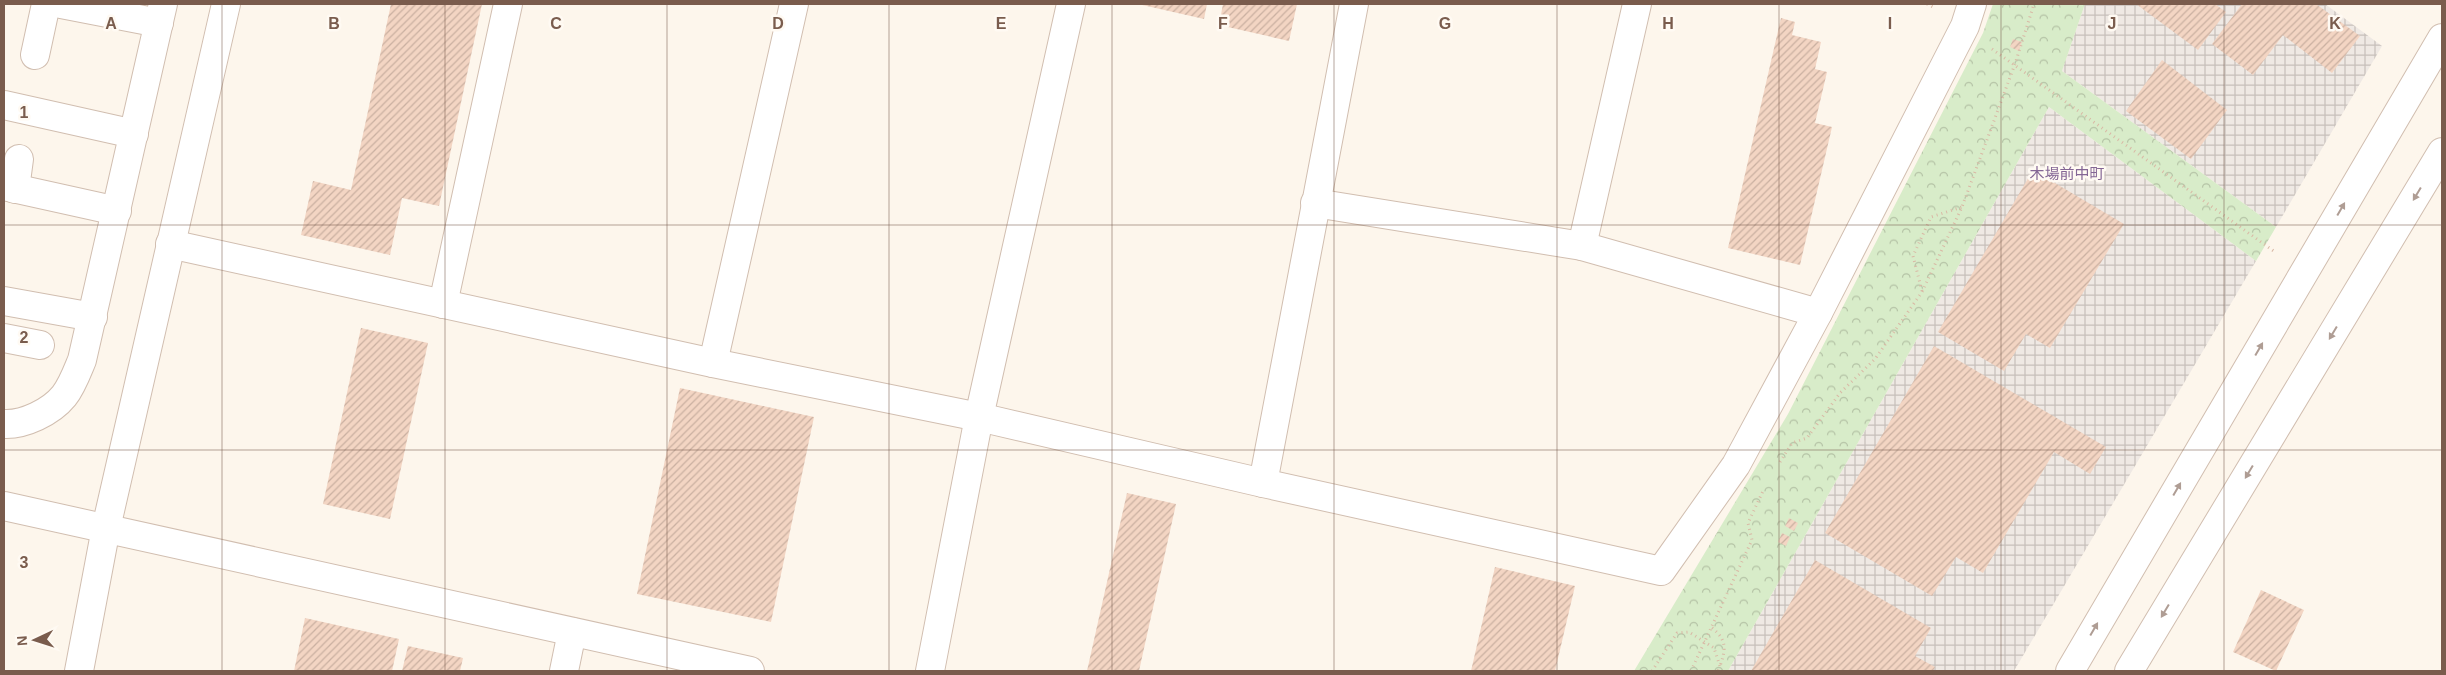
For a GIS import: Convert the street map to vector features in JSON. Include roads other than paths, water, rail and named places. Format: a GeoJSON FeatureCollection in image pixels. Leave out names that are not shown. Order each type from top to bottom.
{"type":"FeatureCollection","features":[{"type":"Feature","properties":{"kind":"street"},"geometry":{"type":"LineString","coordinates":[[35,55],[46,4]]}},
{"type":"Feature","properties":{"kind":"street"},"geometry":{"type":"LineString","coordinates":[[4,424],[13,425],[52,407],[64,395],[82,360],[161,13],[61,4]]}},
{"type":"Feature","properties":{"kind":"street"},"geometry":{"type":"LineString","coordinates":[[79,671],[106,528],[226,4]]}},
{"type":"Feature","properties":{"kind":"street"},"geometry":{"type":"LineString","coordinates":[[443,304],[508,4]]}},
{"type":"Feature","properties":{"kind":"street"},"geometry":{"type":"LineString","coordinates":[[713,363],[794,4]]}},
{"type":"Feature","properties":{"kind":"street"},"geometry":{"type":"LineString","coordinates":[[930,671],[979,417],[1071,4]]}},
{"type":"Feature","properties":{"kind":"street"},"geometry":{"type":"LineString","coordinates":[[1262,484],[1314,203],[1354,4]]}},
{"type":"Feature","properties":{"kind":"street"},"geometry":{"type":"LineString","coordinates":[[1582,246],[1637,4]]}},
{"type":"Feature","properties":{"kind":"street"},"geometry":{"type":"LineString","coordinates":[[170,244],[713,363],[979,417],[1262,484],[1661,571],[1736,465],[1818,313],[1968,15]]}},
{"type":"Feature","properties":{"kind":"street"},"geometry":{"type":"LineString","coordinates":[[2070,671],[2442,38]]}},
{"type":"Feature","properties":{"kind":"street"},"geometry":{"type":"LineString","coordinates":[[4,105],[134,134]]}},
{"type":"Feature","properties":{"kind":"street"},"geometry":{"type":"LineString","coordinates":[[2128,671],[2442,152]]}},
{"type":"Feature","properties":{"kind":"street"},"geometry":{"type":"LineString","coordinates":[[19,159],[9,188],[117,210]]}},
{"type":"Feature","properties":{"kind":"street"},"geometry":{"type":"LineString","coordinates":[[1314,203],[1582,246],[1818,313]]}},
{"type":"Feature","properties":{"kind":"street"},"geometry":{"type":"LineString","coordinates":[[4,301],[93,317]]}},
{"type":"Feature","properties":{"kind":"street"},"geometry":{"type":"LineString","coordinates":[[4,338],[40,345]]}},
{"type":"Feature","properties":{"kind":"street"},"geometry":{"type":"LineString","coordinates":[[4,506],[746,671]]}},
{"type":"Feature","properties":{"kind":"street"},"geometry":{"type":"LineString","coordinates":[[564,671],[572,632]]}},
{"type":"Feature","properties":{"kind":"district","name":"木場前中町"},"geometry":{"type":"Point","coordinates":[2067,174]}}]}
